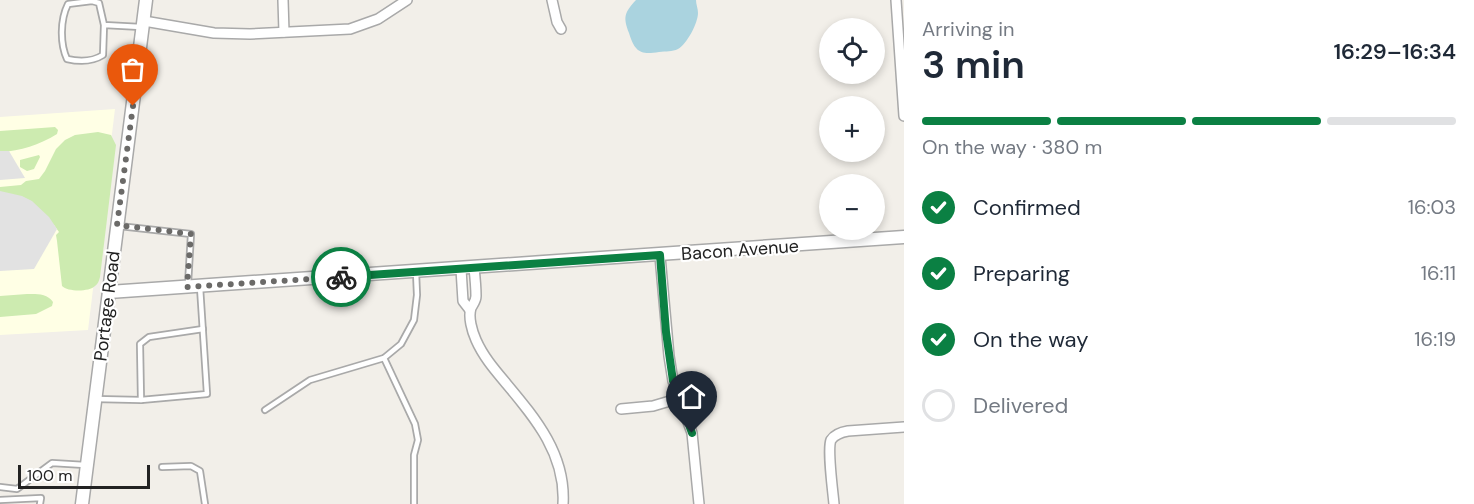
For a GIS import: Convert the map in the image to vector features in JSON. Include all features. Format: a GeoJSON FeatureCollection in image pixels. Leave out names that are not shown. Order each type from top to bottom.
{"type":"FeatureCollection","features":[{"type":"Feature","properties":{"kind":"street","name":"Portage Road"},"geometry":{"type":"LineString","coordinates":[[82,504],[146,0]]}},
{"type":"Feature","properties":{"kind":"street"},"geometry":{"type":"LineString","coordinates":[[283,0],[284,32]]}},
{"type":"Feature","properties":{"kind":"street"},"geometry":{"type":"LineString","coordinates":[[144,24],[214,33],[250,34],[357,27],[378,19],[408,0]]}},
{"type":"Feature","properties":{"kind":"street"},"geometry":{"type":"LineString","coordinates":[[552,0],[561,29]]}},
{"type":"Feature","properties":{"kind":"street"},"geometry":{"type":"LineString","coordinates":[[896,0],[904,116]]}},
{"type":"Feature","properties":{"kind":"street","name":"Bacon Avenue"},"geometry":{"type":"LineString","coordinates":[[109,292],[904,237]]}},
{"type":"Feature","properties":{"kind":"street"},"geometry":{"type":"LineString","coordinates":[[660,255],[669,356],[673,381],[692,433],[699,504]]}},
{"type":"Feature","properties":{"kind":"street"},"geometry":{"type":"LineString","coordinates":[[474,268],[476,299],[470,310],[476,340],[486,359],[535,418],[549,440],[561,478],[563,504]]}},
{"type":"Feature","properties":{"kind":"street"},"geometry":{"type":"LineString","coordinates":[[461,269],[463,301],[470,310]]}},
{"type":"Feature","properties":{"kind":"street"},"geometry":{"type":"LineString","coordinates":[[621,409],[653,406],[680,398]]}},
{"type":"Feature","properties":{"kind":"street"},"geometry":{"type":"LineString","coordinates":[[834,504],[830,453],[830,442],[833,437],[840,432],[904,427]]}},
{"type":"Feature","properties":{"kind":"lane"},"geometry":{"type":"LineString","coordinates":[[92,1],[99,3],[104,25],[103,55],[84,61],[67,59],[62,41],[68,4],[92,1]]}},
{"type":"Feature","properties":{"kind":"lane"},"geometry":{"type":"LineString","coordinates":[[104,25],[144,24]]}},
{"type":"Feature","properties":{"kind":"lane"},"geometry":{"type":"LineString","coordinates":[[95,399],[141,400],[207,394],[203,329],[194,286],[191,234],[117,225]]}},
{"type":"Feature","properties":{"kind":"lane"},"geometry":{"type":"LineString","coordinates":[[265,410],[310,380],[384,358],[401,344],[414,320],[417,295],[416,272]]}},
{"type":"Feature","properties":{"kind":"lane"},"geometry":{"type":"LineString","coordinates":[[141,400],[140,344],[149,337],[203,329]]}},
{"type":"Feature","properties":{"kind":"lane"},"geometry":{"type":"LineString","coordinates":[[384,358],[416,424],[418,440],[414,455],[414,504]]}},
{"type":"Feature","properties":{"kind":"lane"},"geometry":{"type":"LineString","coordinates":[[0,487],[17,489],[52,463],[87,465]]}},
{"type":"Feature","properties":{"kind":"lane"},"geometry":{"type":"LineString","coordinates":[[162,467],[190,466],[201,471],[205,504]]}},
{"type":"Feature","properties":{"kind":"lane"},"geometry":{"type":"LineString","coordinates":[[0,500],[41,498],[40,504]]}},
{"type":"Feature","properties":{"kind":"shaded area"},"geometry":{"type":"Polygon","coordinates":[[[115,109],[88,330],[0,335],[0,117],[115,109]]]}},
{"type":"Feature","properties":{"kind":"shaded area"},"geometry":{"type":"Polygon","coordinates":[[[0,151],[9,151],[25,178],[0,180],[0,151]]]}},
{"type":"Feature","properties":{"kind":"shaded area"},"geometry":{"type":"Polygon","coordinates":[[[0,191],[32,201],[49,217],[57,229],[34,269],[0,271],[0,191]]]}},
{"type":"Feature","properties":{"kind":"green space"},"geometry":{"type":"Polygon","coordinates":[[[55,127],[58,130],[57,134],[30,147],[0,152],[0,131],[55,127]]]}},
{"type":"Feature","properties":{"kind":"green space"},"geometry":{"type":"Polygon","coordinates":[[[98,132],[111,135],[116,145],[100,277],[98,283],[92,288],[73,290],[62,286],[56,235],[59,232],[54,225],[0,193],[0,187],[21,185],[26,181],[39,179],[56,149],[65,140],[75,135],[98,132]]]}},
{"type":"Feature","properties":{"kind":"green space"},"geometry":{"type":"Polygon","coordinates":[[[39,155],[34,169],[27,171],[20,167],[20,160],[39,155]]]}},
{"type":"Feature","properties":{"kind":"green space"},"geometry":{"type":"Polygon","coordinates":[[[27,294],[48,297],[53,302],[52,306],[36,314],[0,317],[0,296],[27,294]]]}},
{"type":"Feature","properties":{"kind":"water"},"geometry":{"type":"Polygon","coordinates":[[[636,0],[696,0],[698,13],[696,22],[688,38],[678,49],[653,53],[639,51],[636,48],[625,19],[629,8],[636,0]]]}},
{"type":"Feature","properties":{"kind":"way so far"},"geometry":{"type":"LineString","coordinates":[[133,106],[117,225],[191,234],[187,287],[341,277]]}},
{"type":"Feature","properties":{"kind":"route"},"geometry":{"type":"LineString","coordinates":[[341,277],[660,255],[666,332],[673,381],[692,433]]}}]}
